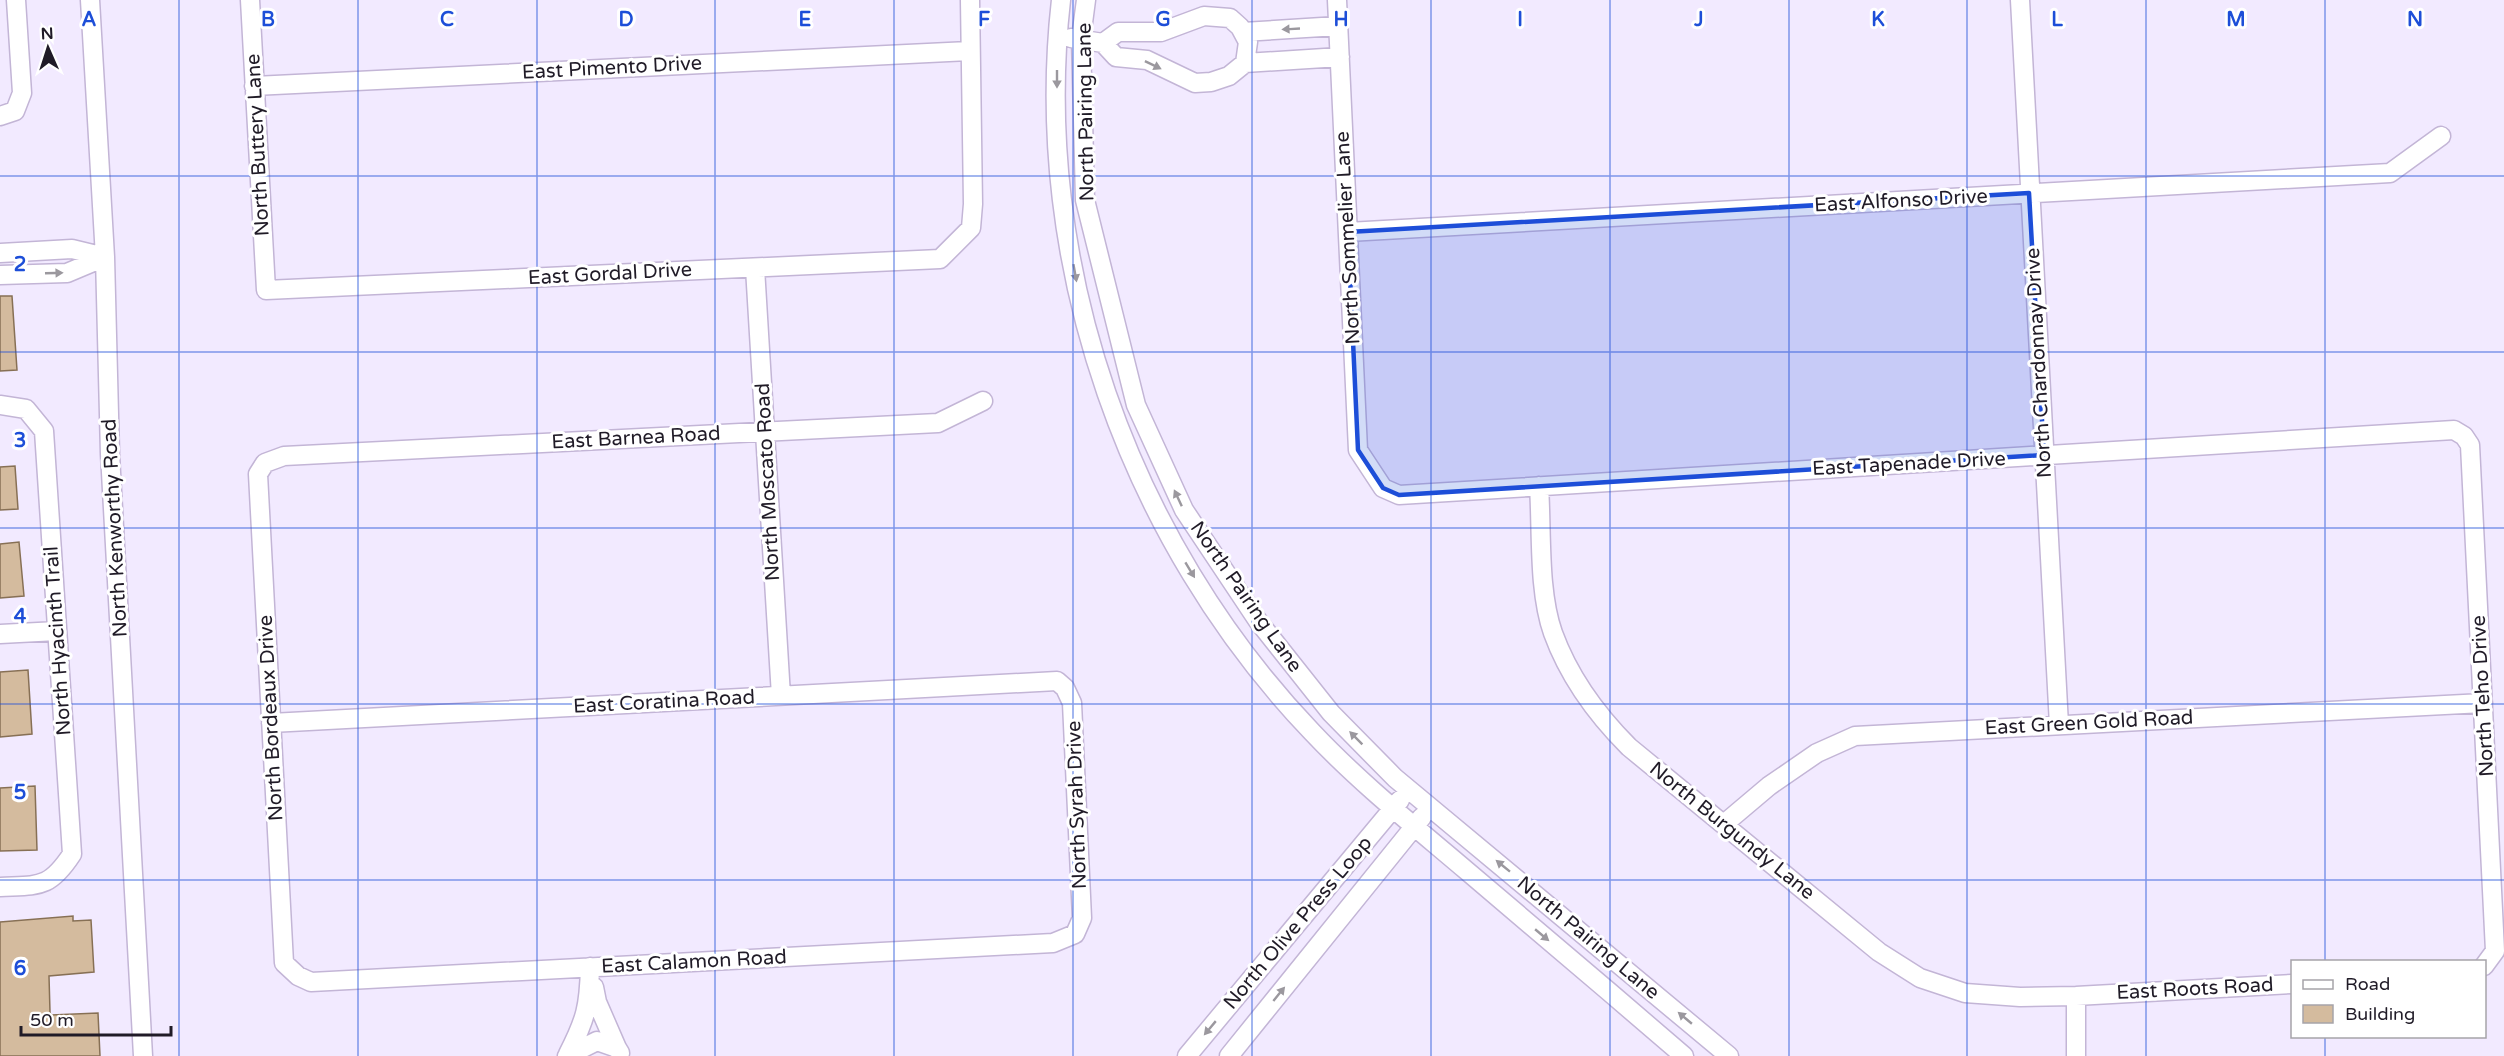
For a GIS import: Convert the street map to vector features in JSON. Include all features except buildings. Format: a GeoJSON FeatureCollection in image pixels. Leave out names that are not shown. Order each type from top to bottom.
{"type":"FeatureCollection","features":[{"type":"Feature","properties":{"kind":"street"},"geometry":{"type":"LineString","coordinates":[[8,114],[22,93],[16,0]]}},
{"type":"Feature","properties":{"kind":"street","name":"North Kenworthy Road"},"geometry":{"type":"LineString","coordinates":[[90,0],[105,258],[110,454],[143,1056]]}},
{"type":"Feature","properties":{"kind":"street","name":"North Buttery Lane"},"geometry":{"type":"LineString","coordinates":[[250,0],[266,290]]}},
{"type":"Feature","properties":{"kind":"street"},"geometry":{"type":"LineString","coordinates":[[969,51],[970,0]]}},
{"type":"Feature","properties":{"kind":"street","name":"North Pairing Lane"},"geometry":{"type":"LineString","coordinates":[[1061,0],[1057,38],[1061,196],[1083,320],[1125,444],[1167,532],[1228,633],[1311,732],[1393,808],[1684,1056]]}},
{"type":"Feature","properties":{"kind":"street","name":"North Pairing Lane"},"geometry":{"type":"LineString","coordinates":[[1086,0],[1081,38],[1085,200],[1136,405],[1184,510],[1258,621],[1331,713],[1409,789],[1729,1056]]}},
{"type":"Feature","properties":{"kind":"street","name":"North Sommelier Lane"},"geometry":{"type":"LineString","coordinates":[[1337,0],[1358,450],[1371,473]]}},
{"type":"Feature","properties":{"kind":"street","name":"North Chardonnay Drive"},"geometry":{"type":"LineString","coordinates":[[2020,0],[2059,725]]}},
{"type":"Feature","properties":{"kind":"street"},"geometry":{"type":"LineString","coordinates":[[1103,43],[1118,32],[1161,32],[1204,16],[1230,18],[1243,32],[1248,42],[1245,63]]}},
{"type":"Feature","properties":{"kind":"street"},"geometry":{"type":"LineString","coordinates":[[1243,32],[1338,26]]}},
{"type":"Feature","properties":{"kind":"street"},"geometry":{"type":"LineString","coordinates":[[1057,38],[1081,38],[1103,43],[1116,57],[1147,60],[1195,83],[1211,82],[1229,76],[1245,63],[1340,57]]}},
{"type":"Feature","properties":{"kind":"street","name":"East Pimento Drive"},"geometry":{"type":"LineString","coordinates":[[254,86],[969,51]]}},
{"type":"Feature","properties":{"kind":"street","name":"East Gordal Drive"},"geometry":{"type":"LineString","coordinates":[[266,290],[940,259],[971,228],[973,204],[969,51]]}},
{"type":"Feature","properties":{"kind":"street","name":"East Alfonso Drive"},"geometry":{"type":"LineString","coordinates":[[1348,232],[2390,173],[2441,136]]}},
{"type":"Feature","properties":{"kind":"street"},"geometry":{"type":"LineString","coordinates":[[0,253],[72,249],[105,258]]}},
{"type":"Feature","properties":{"kind":"street"},"geometry":{"type":"LineString","coordinates":[[0,275],[67,273],[105,258]]}},
{"type":"Feature","properties":{"kind":"street","name":"North Moscato Road"},"geometry":{"type":"LineString","coordinates":[[755,268],[781,696]]}},
{"type":"Feature","properties":{"kind":"street","name":"East Barnea Road"},"geometry":{"type":"LineString","coordinates":[[284,456],[938,423],[983,401]]}},
{"type":"Feature","properties":{"kind":"street","name":"North Hyacinth Trail"},"geometry":{"type":"LineString","coordinates":[[0,405],[26,409],[44,431],[72,854],[58,875],[39,885],[0,887]]}},
{"type":"Feature","properties":{"kind":"street","name":"East Tapenade Drive"},"geometry":{"type":"LineString","coordinates":[[1371,473],[1383,488],[1399,495],[2454,430]]}},
{"type":"Feature","properties":{"kind":"street","name":"North Teho Drive"},"geometry":{"type":"LineString","coordinates":[[2454,430],[2464,436],[2470,445],[2495,951],[2486,963]]}},
{"type":"Feature","properties":{"kind":"street","name":"North Bordeaux Drive"},"geometry":{"type":"LineString","coordinates":[[284,456],[265,463],[258,474],[285,963],[298,976],[311,982]]}},
{"type":"Feature","properties":{"kind":"street","name":"North Burgundy Lane"},"geometry":{"type":"LineString","coordinates":[[1539,486],[1545,595],[1553,632],[1582,692],[1604,722],[1629,747],[1879,952],[1920,978],[1965,993],[2020,997],[2097,995]]}},
{"type":"Feature","properties":{"kind":"street"},"geometry":{"type":"LineString","coordinates":[[0,634],[57,631]]}},
{"type":"Feature","properties":{"kind":"street","name":"East Coratina Road"},"geometry":{"type":"LineString","coordinates":[[271,723],[1057,681]]}},
{"type":"Feature","properties":{"kind":"street","name":"North Syrah Drive"},"geometry":{"type":"LineString","coordinates":[[1057,681],[1065,688],[1072,703],[1082,918],[1075,934]]}},
{"type":"Feature","properties":{"kind":"street","name":"East Green Gold Road"},"geometry":{"type":"LineString","coordinates":[[1724,824],[1769,786],[1817,753],[1855,736],[2483,703]]}},
{"type":"Feature","properties":{"kind":"street","name":"North Olive Press Loop"},"geometry":{"type":"LineString","coordinates":[[1187,1056],[1409,789]]}},
{"type":"Feature","properties":{"kind":"street","name":"North Olive Press Loop"},"geometry":{"type":"LineString","coordinates":[[1229,1056],[1430,806]]}},
{"type":"Feature","properties":{"kind":"street","name":"East Calamon Road"},"geometry":{"type":"LineString","coordinates":[[311,982],[1053,943],[1075,934]]}},
{"type":"Feature","properties":{"kind":"street"},"geometry":{"type":"LineString","coordinates":[[590,967],[597,1002],[620,1052]]}},
{"type":"Feature","properties":{"kind":"street"},"geometry":{"type":"LineString","coordinates":[[568,1055],[584,1022],[589,1004],[590,967]]}},
{"type":"Feature","properties":{"kind":"street","name":"East Roots Road"},"geometry":{"type":"LineString","coordinates":[[2097,995],[2291,984]]}},
{"type":"Feature","properties":{"kind":"street"},"geometry":{"type":"LineString","coordinates":[[2076,996],[2076,1056]]}},
{"type":"Feature","properties":{"kind":"street"},"geometry":{"type":"LineString","coordinates":[[568,1055],[597,1041],[620,1052]]}},
{"type":"Feature","properties":{"kind":"highlighted area"},"geometry":{"type":"Polygon","coordinates":[[[2029,193],[2044,455],[1399,495],[1383,488],[1358,450],[1348,232],[2029,193]]]}}]}
